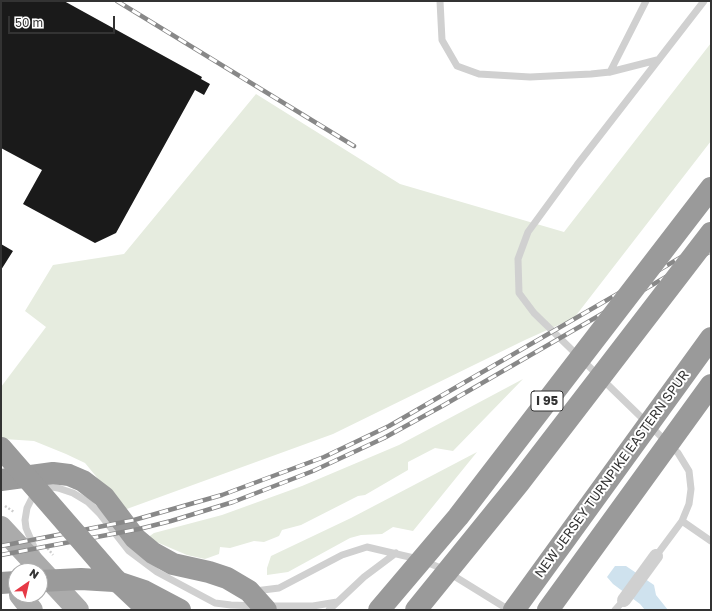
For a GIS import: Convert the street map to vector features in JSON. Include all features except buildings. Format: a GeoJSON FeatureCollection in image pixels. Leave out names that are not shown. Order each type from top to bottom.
{"type":"FeatureCollection","features":[{"type":"Feature","properties":{"kind":"highway","name":"I 95"},"geometry":{"type":"LineString","coordinates":[[379,610],[458,517],[711,188]]}},
{"type":"Feature","properties":{"kind":"highway","name":"I 95"},"geometry":{"type":"LineString","coordinates":[[416,610],[518,483],[711,233]]}},
{"type":"Feature","properties":{"kind":"highway","name":"NEW JERSEY TURNPIKE EASTERN SPUR"},"geometry":{"type":"LineString","coordinates":[[514,610],[711,338]]}},
{"type":"Feature","properties":{"kind":"highway"},"geometry":{"type":"LineString","coordinates":[[548,610],[711,386]]}},
{"type":"Feature","properties":{"kind":"highway"},"geometry":{"type":"LineString","coordinates":[[1,448],[109,572],[148,610]]}},
{"type":"Feature","properties":{"kind":"highway"},"geometry":{"type":"LineString","coordinates":[[6,511],[25,483],[46,474]]}},
{"type":"Feature","properties":{"kind":"highway"},"geometry":{"type":"LineString","coordinates":[[1,480],[46,474],[69,475],[93,488],[110,505],[135,538],[153,553],[173,564],[219,575],[259,602]]}},
{"type":"Feature","properties":{"kind":"highway"},"geometry":{"type":"LineString","coordinates":[[48,578],[114,581],[144,591],[180,610]]}},
{"type":"Feature","properties":{"kind":"main road"},"geometry":{"type":"LineString","coordinates":[[6,511],[35,563]]}},
{"type":"Feature","properties":{"kind":"main road"},"geometry":{"type":"LineString","coordinates":[[1,573],[8,581]]}},
{"type":"Feature","properties":{"kind":"main road"},"geometry":{"type":"LineString","coordinates":[[48,582],[78,610]]}},
{"type":"Feature","properties":{"kind":"street"},"geometry":{"type":"LineString","coordinates":[[620,605],[656,556]]}},
{"type":"Feature","properties":{"kind":"lane"},"geometry":{"type":"LineString","coordinates":[[440,1],[442,40],[457,66],[479,74],[530,77],[610,72],[657,60]]}},
{"type":"Feature","properties":{"kind":"lane"},"geometry":{"type":"LineString","coordinates":[[610,72],[646,1]]}},
{"type":"Feature","properties":{"kind":"lane"},"geometry":{"type":"LineString","coordinates":[[656,556],[682,521],[689,504],[691,489],[689,471],[678,452],[534,313],[519,293],[518,259],[528,232],[657,60],[704,1]]}},
{"type":"Feature","properties":{"kind":"lane"},"geometry":{"type":"LineString","coordinates":[[39,563],[25,520],[27,508],[32,498],[41,491],[52,487],[73,493],[88,502],[100,514],[129,551],[157,572],[215,603],[231,605],[259,602],[317,606],[337,602]]}},
{"type":"Feature","properties":{"kind":"lane"},"geometry":{"type":"LineString","coordinates":[[682,521],[711,541]]}},
{"type":"Feature","properties":{"kind":"lane"},"geometry":{"type":"LineString","coordinates":[[259,602],[266,591],[279,588],[338,557],[360,548],[373,548],[418,559],[441,568],[509,610]]}},
{"type":"Feature","properties":{"kind":"lane"},"geometry":{"type":"LineString","coordinates":[[329,610],[372,570],[396,554]]}},
{"type":"Feature","properties":{"kind":"shaded area"},"geometry":{"type":"Polygon","coordinates":[[[711,43],[711,141],[574,318],[525,340],[333,434],[124,510],[85,463],[34,441],[4,439],[1,436],[1,387],[46,327],[25,311],[53,265],[124,254],[256,94],[400,184],[564,232],[711,43]]]}},
{"type":"Feature","properties":{"kind":"shaded area"},"geometry":{"type":"Polygon","coordinates":[[[523,379],[453,451],[435,448],[408,462],[408,470],[365,495],[358,496],[301,525],[282,530],[279,536],[264,542],[254,541],[230,548],[220,547],[219,554],[205,559],[187,555],[147,538],[154,533],[222,515],[302,486],[399,445],[523,379]]]}},
{"type":"Feature","properties":{"kind":"shaded area"},"geometry":{"type":"Polygon","coordinates":[[[477,452],[413,531],[393,527],[382,534],[361,535],[350,538],[288,572],[267,575],[267,568],[271,556],[351,518],[477,452]]]}},
{"type":"Feature","properties":{"kind":"water"},"geometry":{"type":"Polygon","coordinates":[[[615,566],[626,566],[654,585],[656,595],[668,610],[645,610],[640,604],[613,584],[607,577],[615,566]]]}},
{"type":"Feature","properties":{"kind":"railway"},"geometry":{"type":"LineString","coordinates":[[117,1],[354,146]]}},
{"type":"Feature","properties":{"kind":"railway"},"geometry":{"type":"LineString","coordinates":[[1,546],[134,520],[222,495],[324,457],[389,426],[711,240]]}},
{"type":"Feature","properties":{"kind":"railway"},"geometry":{"type":"LineString","coordinates":[[1,555],[139,529],[171,521],[233,502],[313,471],[384,438],[444,405],[711,251]]}}]}
